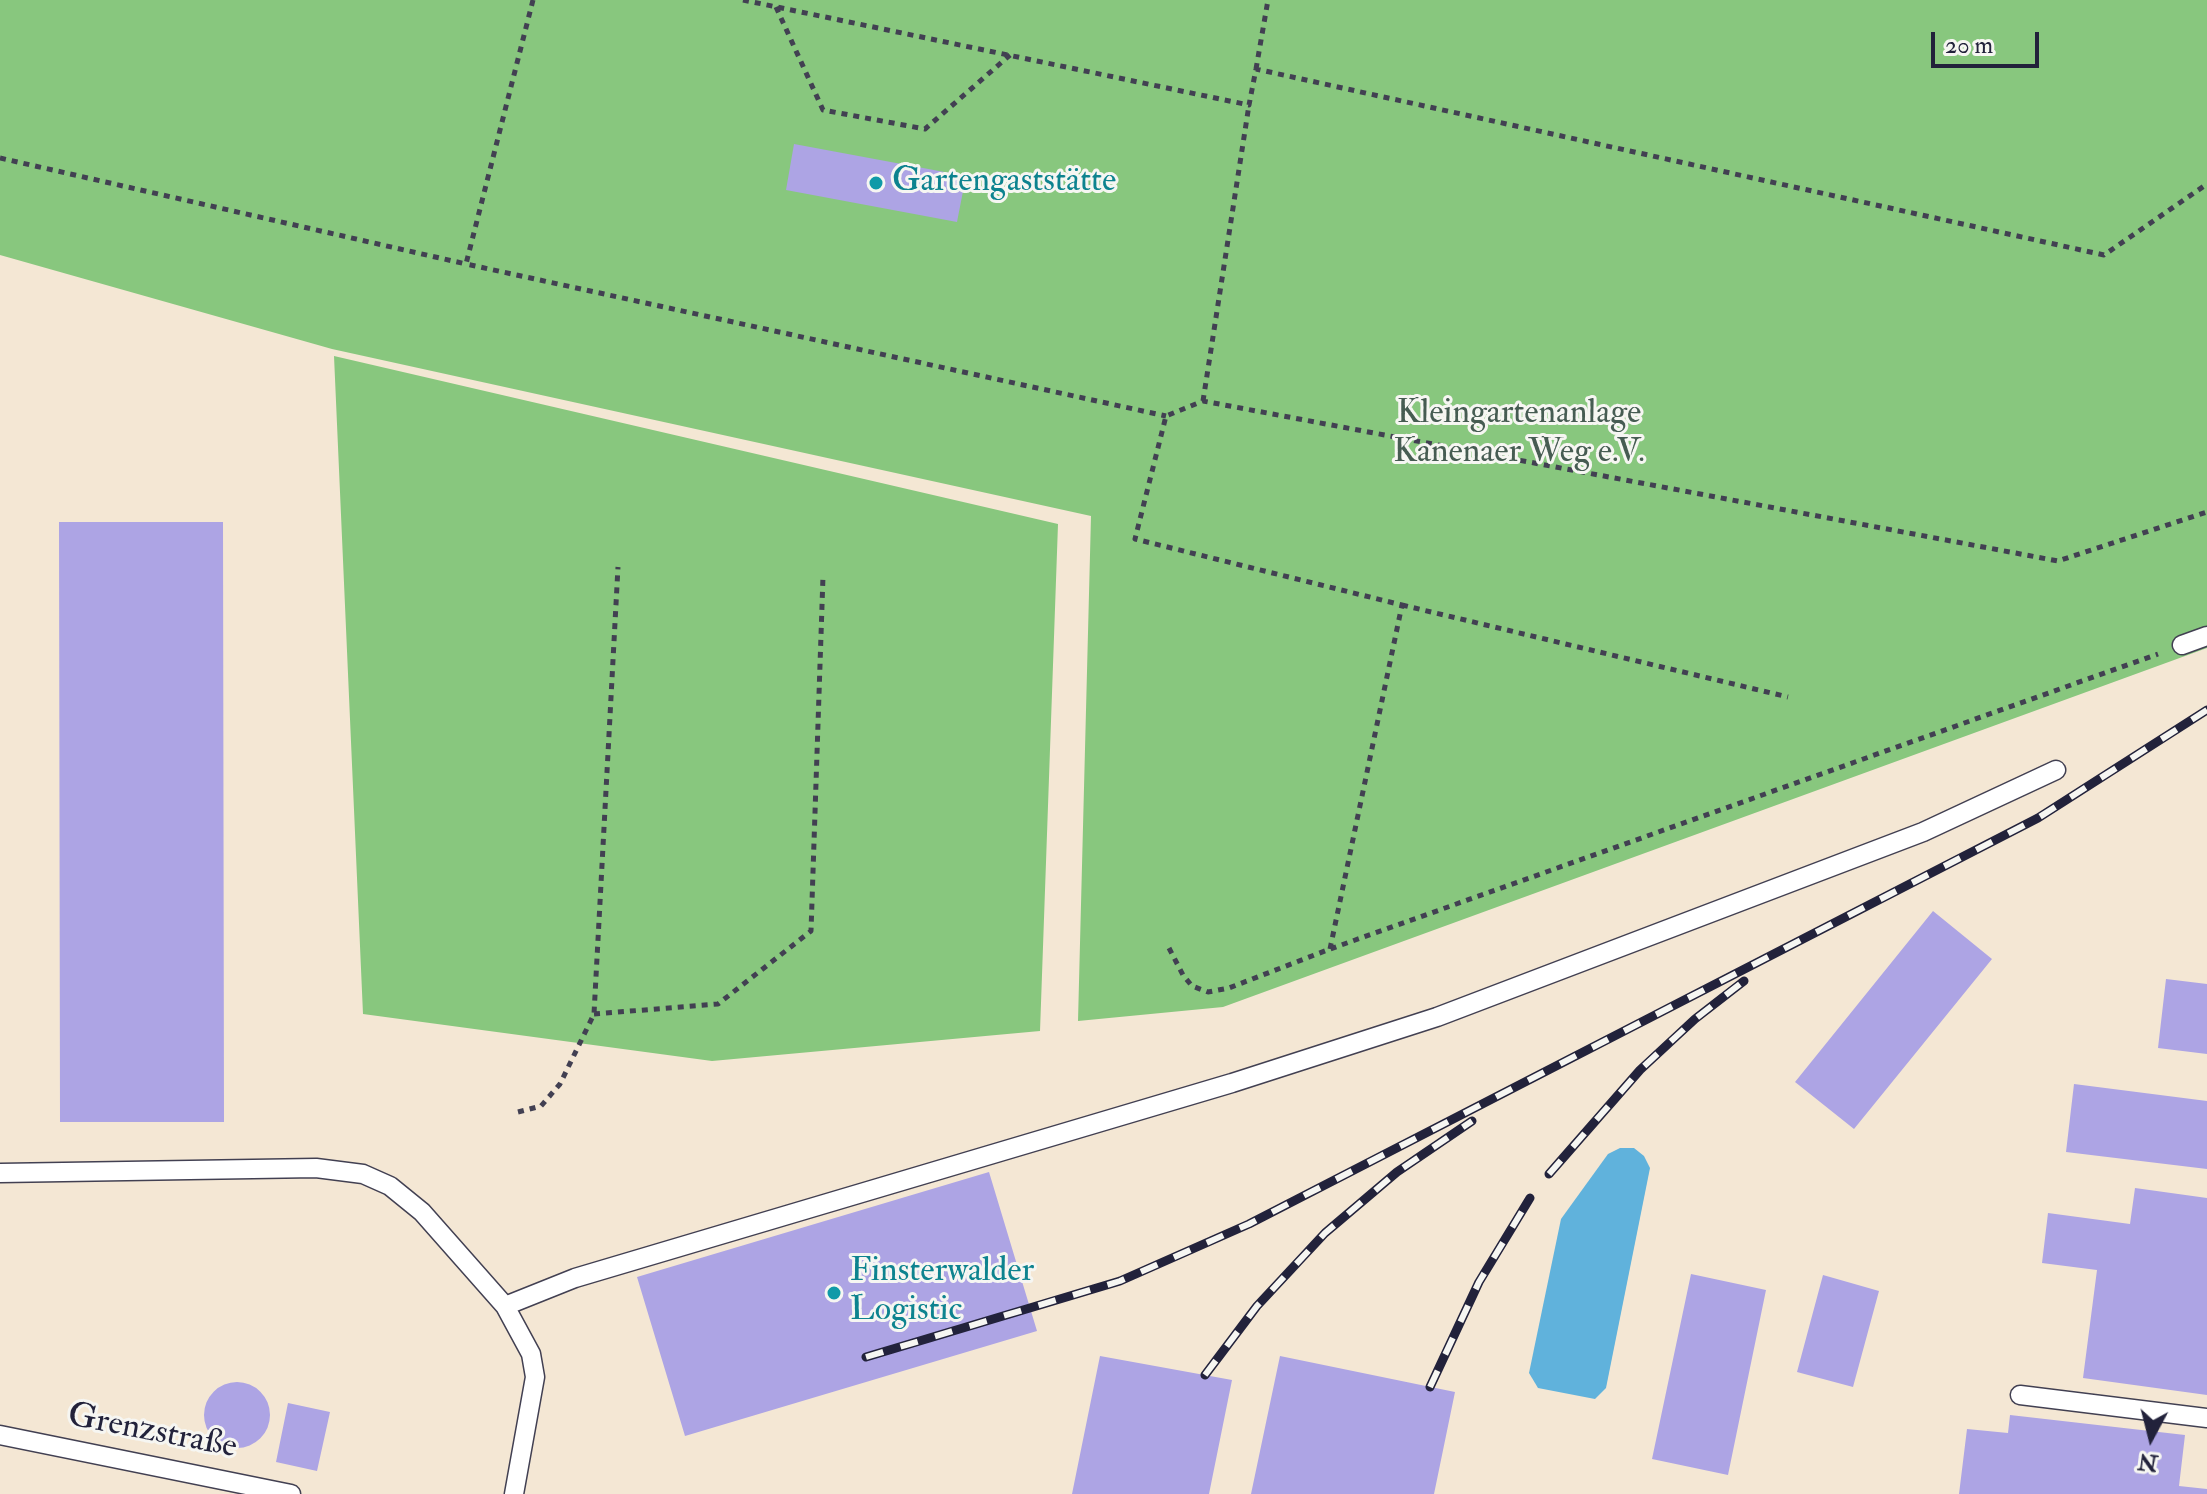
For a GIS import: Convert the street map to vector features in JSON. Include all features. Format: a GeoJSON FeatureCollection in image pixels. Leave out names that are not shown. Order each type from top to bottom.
{"type":"FeatureCollection","features":[{"type":"Feature","properties":{"kind":"lane"},"geometry":{"type":"LineString","coordinates":[[2182,645],[2207,636]]}},
{"type":"Feature","properties":{"kind":"lane"},"geometry":{"type":"LineString","coordinates":[[505,1306],[575,1278],[1217,1087],[1437,1017],[1923,832],[2056,770]]}},
{"type":"Feature","properties":{"kind":"lane"},"geometry":{"type":"LineString","coordinates":[[0,1173],[316,1168],[363,1174],[390,1186],[422,1212],[505,1306],[531,1354],[535,1377],[514,1494]]}},
{"type":"Feature","properties":{"kind":"lane"},"geometry":{"type":"LineString","coordinates":[[2020,1395],[2207,1418]]}},
{"type":"Feature","properties":{"kind":"lane","name":"Grenzstraße"},"geometry":{"type":"LineString","coordinates":[[0,1435],[291,1494]]}},
{"type":"Feature","properties":{"kind":"path"},"geometry":{"type":"LineString","coordinates":[[466,264],[533,0]]}},
{"type":"Feature","properties":{"kind":"path"},"geometry":{"type":"LineString","coordinates":[[743,0],[1249,105]]}},
{"type":"Feature","properties":{"kind":"path"},"geometry":{"type":"LineString","coordinates":[[1203,401],[1268,0]]}},
{"type":"Feature","properties":{"kind":"path"},"geometry":{"type":"LineString","coordinates":[[776,7],[823,110],[925,129],[1011,55]]}},
{"type":"Feature","properties":{"kind":"path"},"geometry":{"type":"LineString","coordinates":[[1256,69],[2104,255],[2207,184]]}},
{"type":"Feature","properties":{"kind":"path"},"geometry":{"type":"LineString","coordinates":[[0,158],[466,264],[1166,416],[1203,401],[2058,561],[2207,512]]}},
{"type":"Feature","properties":{"kind":"path"},"geometry":{"type":"LineString","coordinates":[[1166,416],[1135,539],[1788,697]]}},
{"type":"Feature","properties":{"kind":"path"},"geometry":{"type":"LineString","coordinates":[[518,1112],[541,1106],[560,1084],[594,1014],[618,567]]}},
{"type":"Feature","properties":{"kind":"path"},"geometry":{"type":"LineString","coordinates":[[594,1014],[718,1004],[811,931],[823,576]]}},
{"type":"Feature","properties":{"kind":"path"},"geometry":{"type":"LineString","coordinates":[[1330,949],[1402,605]]}},
{"type":"Feature","properties":{"kind":"path"},"geometry":{"type":"LineString","coordinates":[[1169,948],[1192,986],[1208,992],[1229,988],[1330,949],[2182,645]]}},
{"type":"Feature","properties":{"kind":"green space","name":"Kleingartenanlage Kanenaer Weg e.V."},"geometry":{"type":"Polygon","coordinates":[[[0,0],[2207,0],[2207,648],[1223,1007],[1078,1021],[1091,516],[332,349],[0,255],[0,0]]]}},
{"type":"Feature","properties":{"kind":"green space"},"geometry":{"type":"Polygon","coordinates":[[[334,356],[1058,524],[1040,1031],[712,1061],[363,1014],[334,356]]]}},
{"type":"Feature","properties":{"kind":"water"},"geometry":{"type":"Polygon","coordinates":[[[1620,1148],[1634,1148],[1644,1156],[1650,1168],[1606,1388],[1595,1399],[1538,1388],[1529,1373],[1561,1219],[1608,1154],[1620,1148]]]}},
{"type":"Feature","properties":{"kind":"building","name":"Gartengaststätte"},"geometry":{"type":"Polygon","coordinates":[[[794,144],[966,176],[957,222],[786,190],[794,144]]]}},
{"type":"Feature","properties":{"kind":"building"},"geometry":{"type":"Polygon","coordinates":[[[59,522],[223,522],[224,1122],[60,1122],[59,522]]]}},
{"type":"Feature","properties":{"kind":"building"},"geometry":{"type":"Polygon","coordinates":[[[1933,911],[1992,959],[1854,1129],[1795,1082],[1933,911]]]}},
{"type":"Feature","properties":{"kind":"building"},"geometry":{"type":"Polygon","coordinates":[[[2166,979],[2207,984],[2207,1054],[2158,1048],[2166,979]]]}},
{"type":"Feature","properties":{"kind":"building"},"geometry":{"type":"Polygon","coordinates":[[[2074,1084],[2207,1101],[2207,1169],[2066,1152],[2074,1084]]]}},
{"type":"Feature","properties":{"kind":"building","name":"Finsterwalder Logistic"},"geometry":{"type":"Polygon","coordinates":[[[989,1172],[1037,1331],[685,1436],[637,1277],[989,1172]]]}},
{"type":"Feature","properties":{"kind":"building"},"geometry":{"type":"Polygon","coordinates":[[[2135,1188],[2207,1198],[2207,1395],[2083,1378],[2097,1270],[2042,1263],[2048,1213],[2130,1224],[2135,1188]]]}},
{"type":"Feature","properties":{"kind":"building"},"geometry":{"type":"Polygon","coordinates":[[[1691,1274],[1766,1290],[1728,1475],[1652,1459],[1691,1274]]]}},
{"type":"Feature","properties":{"kind":"building"},"geometry":{"type":"Polygon","coordinates":[[[1823,1275],[1879,1291],[1853,1387],[1797,1372],[1823,1275]]]}},
{"type":"Feature","properties":{"kind":"building"},"geometry":{"type":"Polygon","coordinates":[[[1100,1356],[1232,1380],[1209,1494],[1072,1494],[1100,1356]]]}},
{"type":"Feature","properties":{"kind":"building"},"geometry":{"type":"Polygon","coordinates":[[[1280,1356],[1455,1392],[1434,1494],[1251,1494],[1280,1356]]]}},
{"type":"Feature","properties":{"kind":"building"},"geometry":{"type":"Polygon","coordinates":[[[231,1382],[243,1382],[255,1387],[265,1397],[270,1415],[268,1428],[255,1443],[243,1448],[231,1448],[219,1443],[209,1433],[204,1421],[204,1409],[209,1397],[219,1387],[231,1382]]]}},
{"type":"Feature","properties":{"kind":"building"},"geometry":{"type":"Polygon","coordinates":[[[288,1403],[330,1412],[317,1471],[276,1462],[288,1403]]]}},
{"type":"Feature","properties":{"kind":"building"},"geometry":{"type":"Polygon","coordinates":[[[2010,1415],[2185,1435],[2179,1486],[2207,1489],[2207,1494],[1959,1494],[1967,1429],[2008,1433],[2010,1415]]]}},
{"type":"Feature","properties":{"kind":"railway"},"geometry":{"type":"LineString","coordinates":[[866,1357],[1120,1281],[1249,1224],[2038,818],[2207,710]]}},
{"type":"Feature","properties":{"kind":"railway"},"geometry":{"type":"LineString","coordinates":[[1549,1174],[1640,1070],[1695,1019],[1744,981]]}},
{"type":"Feature","properties":{"kind":"railway"},"geometry":{"type":"LineString","coordinates":[[1205,1375],[1257,1306],[1325,1233],[1397,1172],[1472,1121]]}},
{"type":"Feature","properties":{"kind":"railway"},"geometry":{"type":"LineString","coordinates":[[1430,1387],[1479,1282],[1530,1198]]}},
{"type":"Feature","properties":{"kind":"place","name":"Gartengaststätte"},"geometry":{"type":"Point","coordinates":[876,183]}},
{"type":"Feature","properties":{"kind":"place","name":"Finsterwalder Logistic"},"geometry":{"type":"Point","coordinates":[834,1293]}}]}
